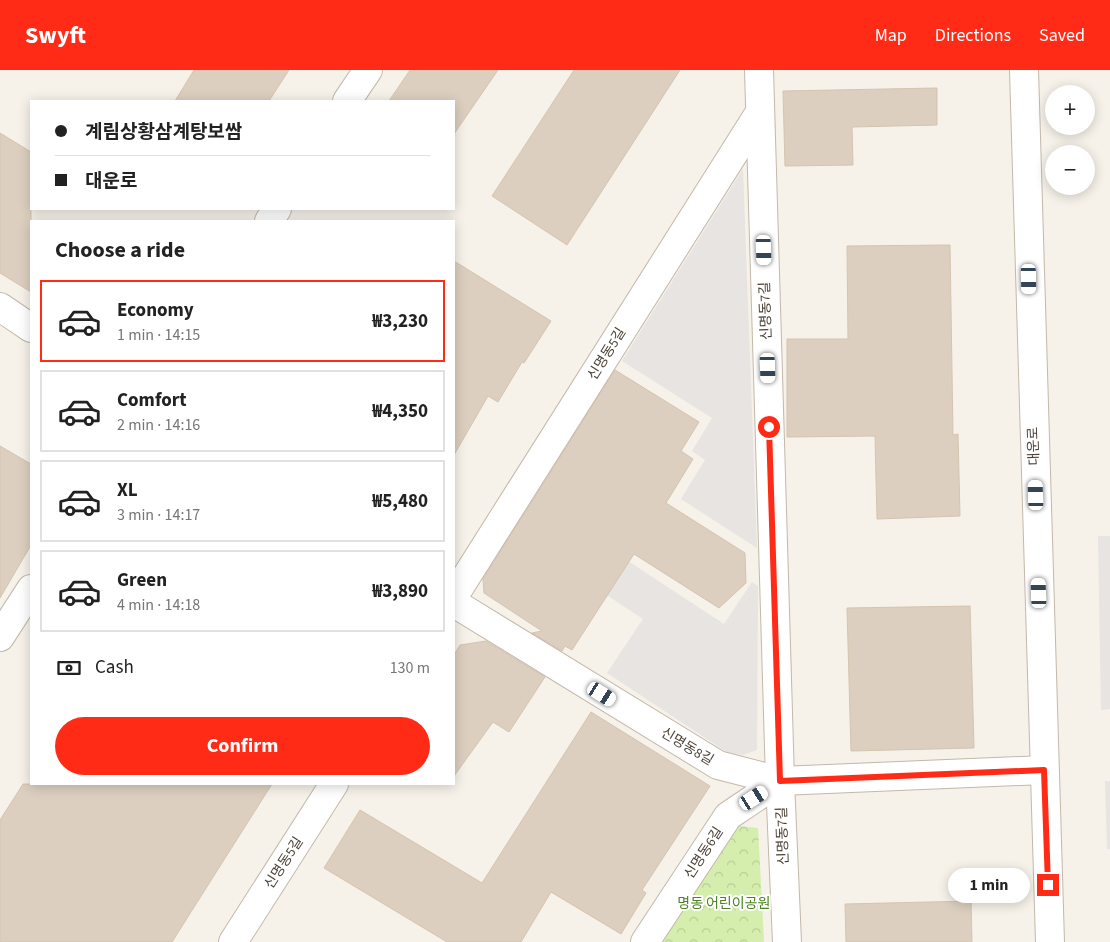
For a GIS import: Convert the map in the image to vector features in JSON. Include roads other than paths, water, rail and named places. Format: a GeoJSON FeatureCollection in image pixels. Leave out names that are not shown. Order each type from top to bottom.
{"type":"FeatureCollection","features":[{"type":"Feature","properties":{"kind":"street"},"geometry":{"type":"LineString","coordinates":[[348,100],[368,70]]}},
{"type":"Feature","properties":{"kind":"street","name":"신명동7길"},"geometry":{"type":"LineString","coordinates":[[759,70],[780,781],[787,942]]}},
{"type":"Feature","properties":{"kind":"street","name":"대운로"},"geometry":{"type":"LineString","coordinates":[[1024,70],[1050,942]]}},
{"type":"Feature","properties":{"kind":"street","name":"신명동5길"},"geometry":{"type":"LineString","coordinates":[[455,594],[760,112]]}},
{"type":"Feature","properties":{"kind":"street"},"geometry":{"type":"LineString","coordinates":[[0,307],[30,327]]}},
{"type":"Feature","properties":{"kind":"street"},"geometry":{"type":"LineString","coordinates":[[0,637],[30,590]]}},
{"type":"Feature","properties":{"kind":"street","name":"신명동8길"},"geometry":{"type":"LineString","coordinates":[[455,604],[718,765],[780,781],[1044,770]]}},
{"type":"Feature","properties":{"kind":"street","name":"신명동6길"},"geometry":{"type":"LineString","coordinates":[[645,942],[728,816],[780,781]]}},
{"type":"Feature","properties":{"kind":"street","name":"신명동5길"},"geometry":{"type":"LineString","coordinates":[[233,942],[333,785]]}},
{"type":"Feature","properties":{"kind":"park label","name":"명동 어린이공원"},"geometry":{"type":"Point","coordinates":[724,904]}}]}
